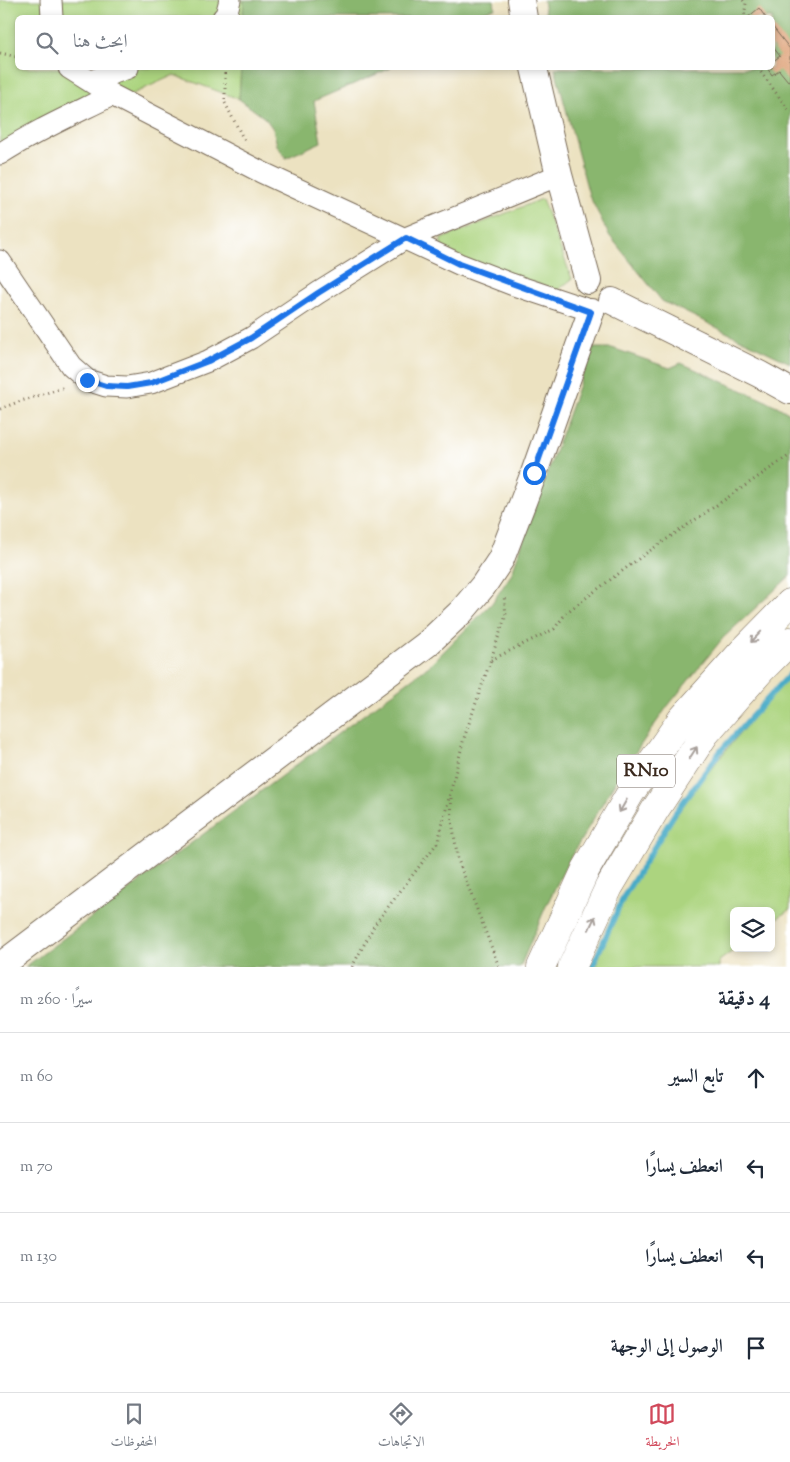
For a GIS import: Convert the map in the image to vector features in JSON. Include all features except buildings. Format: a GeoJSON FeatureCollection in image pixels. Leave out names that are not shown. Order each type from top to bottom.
{"type":"FeatureCollection","features":[{"type":"Feature","properties":{"kind":"highway","name":"RN10"},"geometry":{"type":"LineString","coordinates":[[541,967],[586,869],[642,776],[681,720],[742,652],[790,603]]}},
{"type":"Feature","properties":{"kind":"highway","name":"RN10"},"geometry":{"type":"LineString","coordinates":[[572,967],[609,887],[655,810],[705,734],[762,669],[790,641]]}},
{"type":"Feature","properties":{"kind":"street"},"geometry":{"type":"LineString","coordinates":[[51,0],[52,15]]}},
{"type":"Feature","properties":{"kind":"street"},"geometry":{"type":"LineString","coordinates":[[226,15],[230,0]]}},
{"type":"Feature","properties":{"kind":"street"},"geometry":{"type":"LineString","coordinates":[[520,0],[523,15]]}},
{"type":"Feature","properties":{"kind":"street"},"geometry":{"type":"LineString","coordinates":[[72,70],[112,96],[261,172],[459,264],[511,284],[596,307],[759,374],[790,391]]}},
{"type":"Feature","properties":{"kind":"street"},"geometry":{"type":"LineString","coordinates":[[91,81],[122,70]]}},
{"type":"Feature","properties":{"kind":"street"},"geometry":{"type":"LineString","coordinates":[[0,966],[427,644],[484,586],[501,559],[596,307],[613,295],[608,284],[600,280],[588,281],[559,175],[534,70]]}},
{"type":"Feature","properties":{"kind":"street"},"geometry":{"type":"LineString","coordinates":[[0,154],[52,124],[112,96]]}},
{"type":"Feature","properties":{"kind":"street"},"geometry":{"type":"LineString","coordinates":[[0,261],[34,308],[52,340],[71,366],[87,380],[106,386],[127,387],[151,383],[208,361],[251,338],[406,238],[559,175]]}},
{"type":"Feature","properties":{"kind":"path"},"geometry":{"type":"LineString","coordinates":[[743,0],[746,3],[744,15]]}},
{"type":"Feature","properties":{"kind":"path"},"geometry":{"type":"LineString","coordinates":[[0,53],[15,57]]}},
{"type":"Feature","properties":{"kind":"path"},"geometry":{"type":"LineString","coordinates":[[226,70],[225,103],[261,172]]}},
{"type":"Feature","properties":{"kind":"path"},"geometry":{"type":"LineString","coordinates":[[759,70],[790,112]]}},
{"type":"Feature","properties":{"kind":"path"},"geometry":{"type":"LineString","coordinates":[[0,409],[87,380]]}},
{"type":"Feature","properties":{"kind":"path"},"geometry":{"type":"LineString","coordinates":[[491,660],[554,629],[567,612],[790,455]]}},
{"type":"Feature","properties":{"kind":"path"},"geometry":{"type":"LineString","coordinates":[[352,967],[375,924],[438,842],[464,738],[506,615],[501,559]]}},
{"type":"Feature","properties":{"kind":"path"},"geometry":{"type":"LineString","coordinates":[[451,792],[452,821],[458,860],[499,967]]}},
{"type":"Feature","properties":{"kind":"green space"},"geometry":{"type":"Polygon","coordinates":[[[0,0],[244,0],[243,15],[15,15],[15,70],[241,70],[239,99],[174,75],[89,114],[0,162],[0,0]]]}},
{"type":"Feature","properties":{"kind":"green space"},"geometry":{"type":"Polygon","coordinates":[[[244,0],[494,0],[495,8],[474,15],[243,15],[244,0]]]}},
{"type":"Feature","properties":{"kind":"green space"},"geometry":{"type":"Polygon","coordinates":[[[543,0],[790,0],[790,363],[662,301],[609,235],[589,195],[556,70],[775,70],[775,15],[546,15],[543,0]]]}},
{"type":"Feature","properties":{"kind":"green space"},"geometry":{"type":"Polygon","coordinates":[[[241,70],[386,70],[314,101],[321,142],[286,158],[277,145],[273,129],[266,119],[239,99],[241,70]]]}},
{"type":"Feature","properties":{"kind":"green space"},"geometry":{"type":"Polygon","coordinates":[[[542,199],[572,279],[558,290],[441,253],[441,239],[542,199]]]}},
{"type":"Feature","properties":{"kind":"green space"},"geometry":{"type":"Polygon","coordinates":[[[592,348],[612,348],[670,368],[681,363],[777,406],[790,414],[790,576],[723,638],[667,707],[617,779],[569,860],[546,906],[520,967],[25,967],[429,666],[492,603],[511,575],[592,348]]]}},
{"type":"Feature","properties":{"kind":"green space"},"geometry":{"type":"Polygon","coordinates":[[[790,677],[790,909],[775,920],[775,907],[730,907],[731,952],[719,961],[719,967],[595,967],[622,905],[661,838],[680,809],[744,728],[790,677]]]}},
{"type":"Feature","properties":{"kind":"waterway"},"geometry":{"type":"LineString","coordinates":[[592,967],[624,896],[675,813],[722,749],[790,674]]}},
{"type":"Feature","properties":{"kind":"route"},"geometry":{"type":"LineString","coordinates":[[87,380],[106,386],[127,387],[151,383],[208,361],[251,338],[406,238],[459,264],[591,312],[534,473]]}}]}
